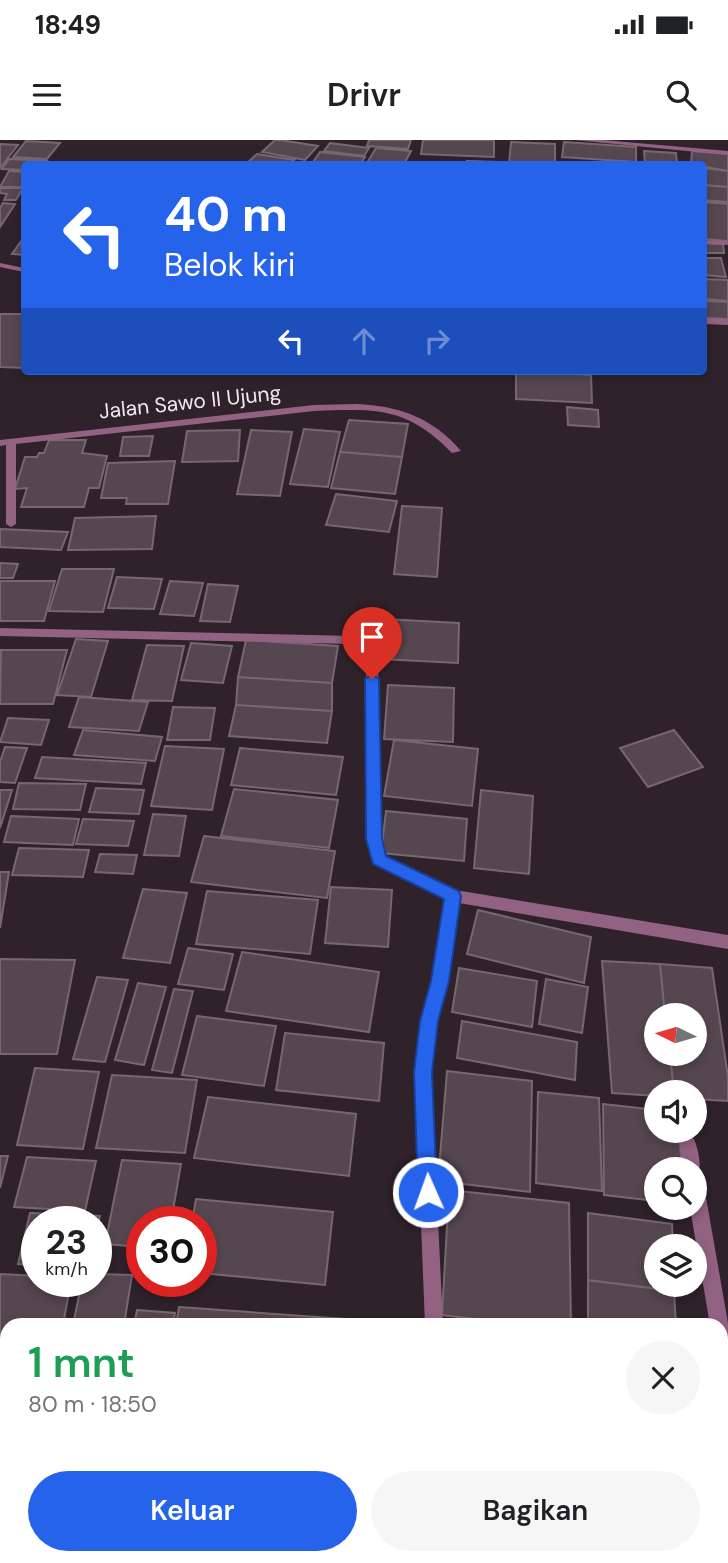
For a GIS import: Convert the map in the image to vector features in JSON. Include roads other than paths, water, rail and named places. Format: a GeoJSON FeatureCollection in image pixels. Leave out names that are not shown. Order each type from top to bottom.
{"type":"FeatureCollection","features":[{"type":"Feature","properties":{"kind":"street"},"geometry":{"type":"LineString","coordinates":[[579,140],[728,153]]}},
{"type":"Feature","properties":{"kind":"street"},"geometry":{"type":"LineString","coordinates":[[707,242],[728,243]]}},
{"type":"Feature","properties":{"kind":"street"},"geometry":{"type":"LineString","coordinates":[[0,265],[21,269]]}},
{"type":"Feature","properties":{"kind":"street"},"geometry":{"type":"LineString","coordinates":[[707,321],[728,322]]}},
{"type":"Feature","properties":{"kind":"street","name":"Jalan Sawo II Ujung"},"geometry":{"type":"LineString","coordinates":[[6,442],[314,408],[355,407],[398,411],[417,418],[456,451]]}},
{"type":"Feature","properties":{"kind":"street"},"geometry":{"type":"LineString","coordinates":[[6,442],[11,524]]}},
{"type":"Feature","properties":{"kind":"street"},"geometry":{"type":"LineString","coordinates":[[0,632],[366,642],[372,652],[375,850],[379,860],[453,896],[728,942]]}},
{"type":"Feature","properties":{"kind":"street"},"geometry":{"type":"LineString","coordinates":[[434,1318],[423,1072],[429,1021],[440,981],[453,896]]}},
{"type":"Feature","properties":{"kind":"street"},"geometry":{"type":"LineString","coordinates":[[688,1145],[690,1157]]}},
{"type":"Feature","properties":{"kind":"street"},"geometry":{"type":"LineString","coordinates":[[701,1220],[718,1318]]}}]}
